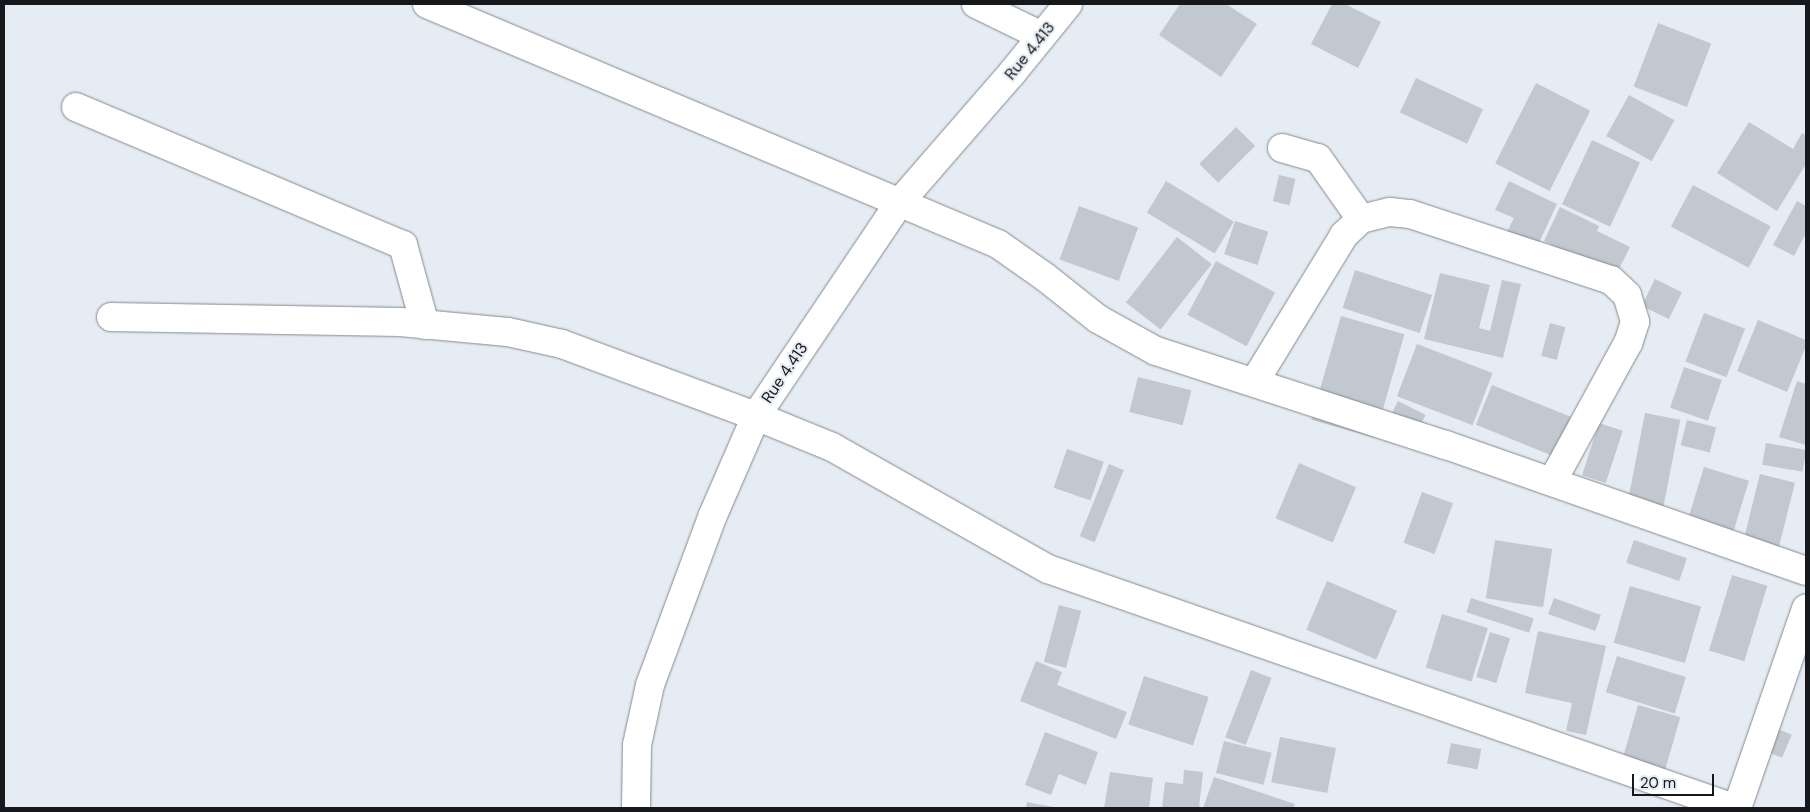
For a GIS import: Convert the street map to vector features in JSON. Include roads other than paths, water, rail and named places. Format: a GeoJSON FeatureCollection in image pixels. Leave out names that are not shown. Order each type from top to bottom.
{"type":"FeatureCollection","features":[{"type":"Feature","properties":{"kind":"street"},"geometry":{"type":"LineString","coordinates":[[427,4],[998,244],[1045,277],[1098,319],[1156,351],[1255,381],[1806,571]]}},
{"type":"Feature","properties":{"kind":"street"},"geometry":{"type":"LineString","coordinates":[[976,4],[1042,36]]}},
{"type":"Feature","properties":{"kind":"street","name":"Rue 4.413"},"geometry":{"type":"LineString","coordinates":[[636,808],[637,745],[650,685],[713,515],[756,416],[899,203],[1068,4]]}},
{"type":"Feature","properties":{"kind":"street"},"geometry":{"type":"LineString","coordinates":[[76,107],[403,245],[425,325]]}},
{"type":"Feature","properties":{"kind":"street"},"geometry":{"type":"LineString","coordinates":[[1282,148],[1318,158],[1361,219]]}},
{"type":"Feature","properties":{"kind":"street"},"geometry":{"type":"LineString","coordinates":[[1255,381],[1344,235],[1361,219],[1390,212],[1410,214],[1611,280],[1627,294],[1635,322],[1628,343],[1552,482]]}},
{"type":"Feature","properties":{"kind":"street"},"geometry":{"type":"LineString","coordinates":[[111,317],[400,322],[508,332],[562,344],[756,416],[832,447],[1048,570],[1735,808],[1806,609]]}}]}
